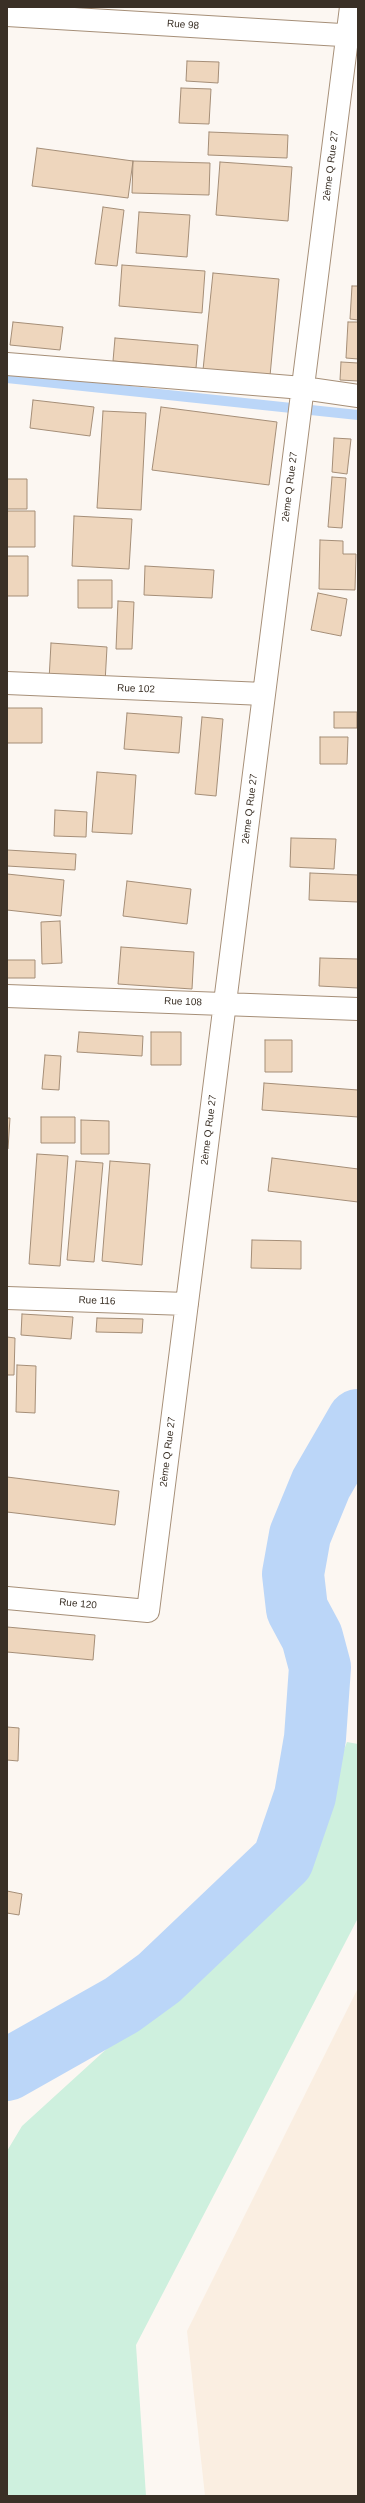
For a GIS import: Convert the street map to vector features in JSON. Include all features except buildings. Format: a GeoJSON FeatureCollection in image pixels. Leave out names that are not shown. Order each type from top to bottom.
{"type":"FeatureCollection","features":[{"type":"Feature","properties":{"kind":"street","name":"2ème Q Rue 27"},"geometry":{"type":"LineString","coordinates":[[148,1611],[303,388],[353,36],[351,7]]}},
{"type":"Feature","properties":{"kind":"street","name":"Rue 98"},"geometry":{"type":"LineString","coordinates":[[7,15],[353,36]]}},
{"type":"Feature","properties":{"kind":"street"},"geometry":{"type":"LineString","coordinates":[[7,364],[303,388],[358,396]]}},
{"type":"Feature","properties":{"kind":"street","name":"Rue 102"},"geometry":{"type":"LineString","coordinates":[[7,683],[264,694]]}},
{"type":"Feature","properties":{"kind":"street","name":"Rue 108"},"geometry":{"type":"LineString","coordinates":[[7,996],[358,1009]]}},
{"type":"Feature","properties":{"kind":"street","name":"Rue 116"},"geometry":{"type":"LineString","coordinates":[[7,1298],[187,1304]]}},
{"type":"Feature","properties":{"kind":"street","name":"Rue 120"},"geometry":{"type":"LineString","coordinates":[[7,1598],[148,1611]]}},
{"type":"Feature","properties":{"kind":"shaded area"},"geometry":{"type":"Polygon","coordinates":[[[358,1988],[358,2496],[205,2496],[187,2331],[358,1988]]]}},
{"type":"Feature","properties":{"kind":"green space"},"geometry":{"type":"Polygon","coordinates":[[[347,1742],[358,1744],[358,1918],[136,2345],[146,2496],[7,2496],[7,2151],[22,2126],[292,1880],[347,1742]]]}},
{"type":"Feature","properties":{"kind":"waterway"},"geometry":{"type":"LineString","coordinates":[[7,378],[358,415]]}},
{"type":"Feature","properties":{"kind":"waterway"},"geometry":{"type":"LineString","coordinates":[[7,2070],[122,2005],[159,1978],[283,1860],[305,1796],[315,1738],[320,1667],[312,1637],[297,1609],[293,1574],[300,1535],[321,1484],[358,1420]]}}]}
